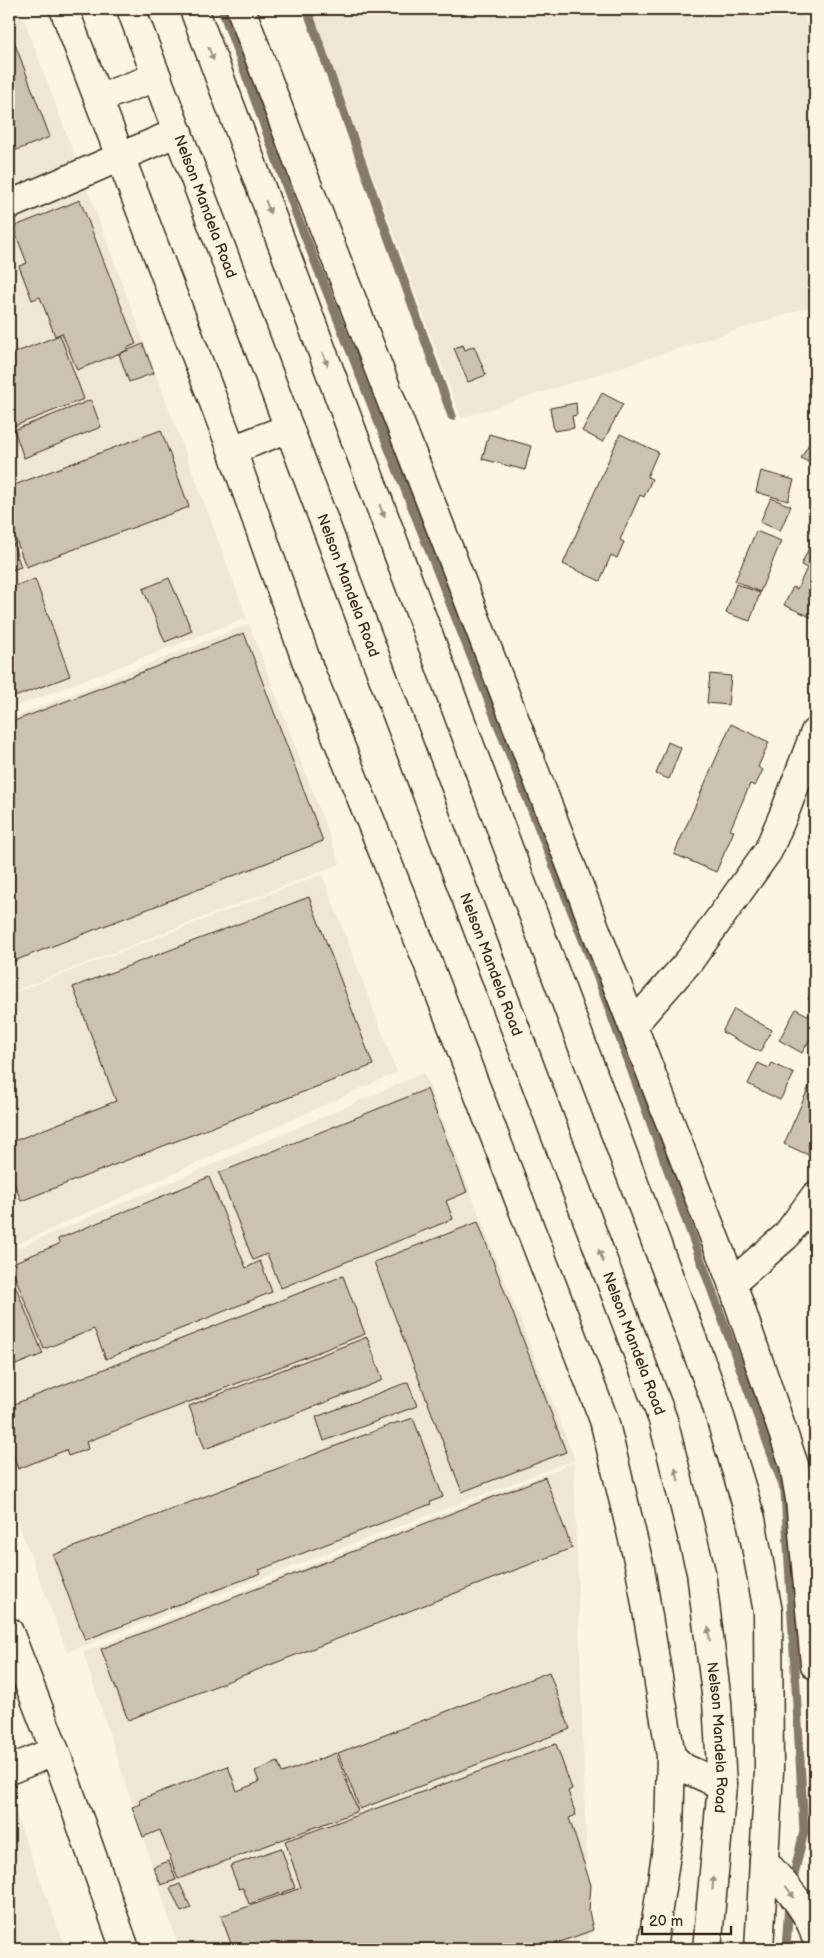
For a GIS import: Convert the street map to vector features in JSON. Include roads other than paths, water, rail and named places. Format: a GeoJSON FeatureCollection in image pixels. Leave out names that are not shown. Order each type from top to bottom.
{"type":"FeatureCollection","features":[{"type":"Feature","properties":{"kind":"main road"},"geometry":{"type":"LineString","coordinates":[[64,9],[232,450],[310,671],[429,967],[604,1420],[640,1568],[671,1756],[669,1834],[652,1949]]}},
{"type":"Feature","properties":{"kind":"main road","name":"Nelson Mandela Road"},"geometry":{"type":"LineString","coordinates":[[131,9],[663,1420],[701,1572],[716,1702],[722,1785],[707,1949]]}},
{"type":"Feature","properties":{"kind":"main road"},"geometry":{"type":"LineString","coordinates":[[194,9],[714,1397],[752,1519],[768,1612],[769,1771],[758,1949]]}},
{"type":"Feature","properties":{"kind":"main road"},"geometry":{"type":"LineString","coordinates":[[241,9],[304,179],[732,1284],[805,1465],[800,1499],[815,1664]]}},
{"type":"Feature","properties":{"kind":"main road"},"geometry":{"type":"LineString","coordinates":[[99,98],[157,77]]}},
{"type":"Feature","properties":{"kind":"main road"},"geometry":{"type":"LineString","coordinates":[[9,205],[178,132]]}},
{"type":"Feature","properties":{"kind":"main road"},"geometry":{"type":"LineString","coordinates":[[232,450],[289,428]]}},
{"type":"Feature","properties":{"kind":"main road"},"geometry":{"type":"LineString","coordinates":[[633,1025],[690,960],[768,851],[815,732]]}},
{"type":"Feature","properties":{"kind":"main road"},"geometry":{"type":"LineString","coordinates":[[732,1284],[786,1236],[815,1196]]}},
{"type":"Feature","properties":{"kind":"main road"},"geometry":{"type":"LineString","coordinates":[[9,1632],[56,1751],[125,1949]]}},
{"type":"Feature","properties":{"kind":"main road"},"geometry":{"type":"LineString","coordinates":[[9,1770],[56,1751]]}},
{"type":"Feature","properties":{"kind":"main road"},"geometry":{"type":"LineString","coordinates":[[671,1756],[684,1768],[722,1785]]}},
{"type":"Feature","properties":{"kind":"main road"},"geometry":{"type":"LineString","coordinates":[[764,1861],[790,1892],[813,1931]]}},
{"type":"Feature","properties":{"kind":"waterway"},"geometry":{"type":"LineString","coordinates":[[222,9],[297,216],[595,970],[785,1491],[804,1831],[792,1884]]}},
{"type":"Feature","properties":{"kind":"waterway"},"geometry":{"type":"LineString","coordinates":[[307,9],[452,416]]}},
{"type":"Feature","properties":{"kind":"waterway"},"geometry":{"type":"LineString","coordinates":[[786,1949],[789,1902]]}}]}
